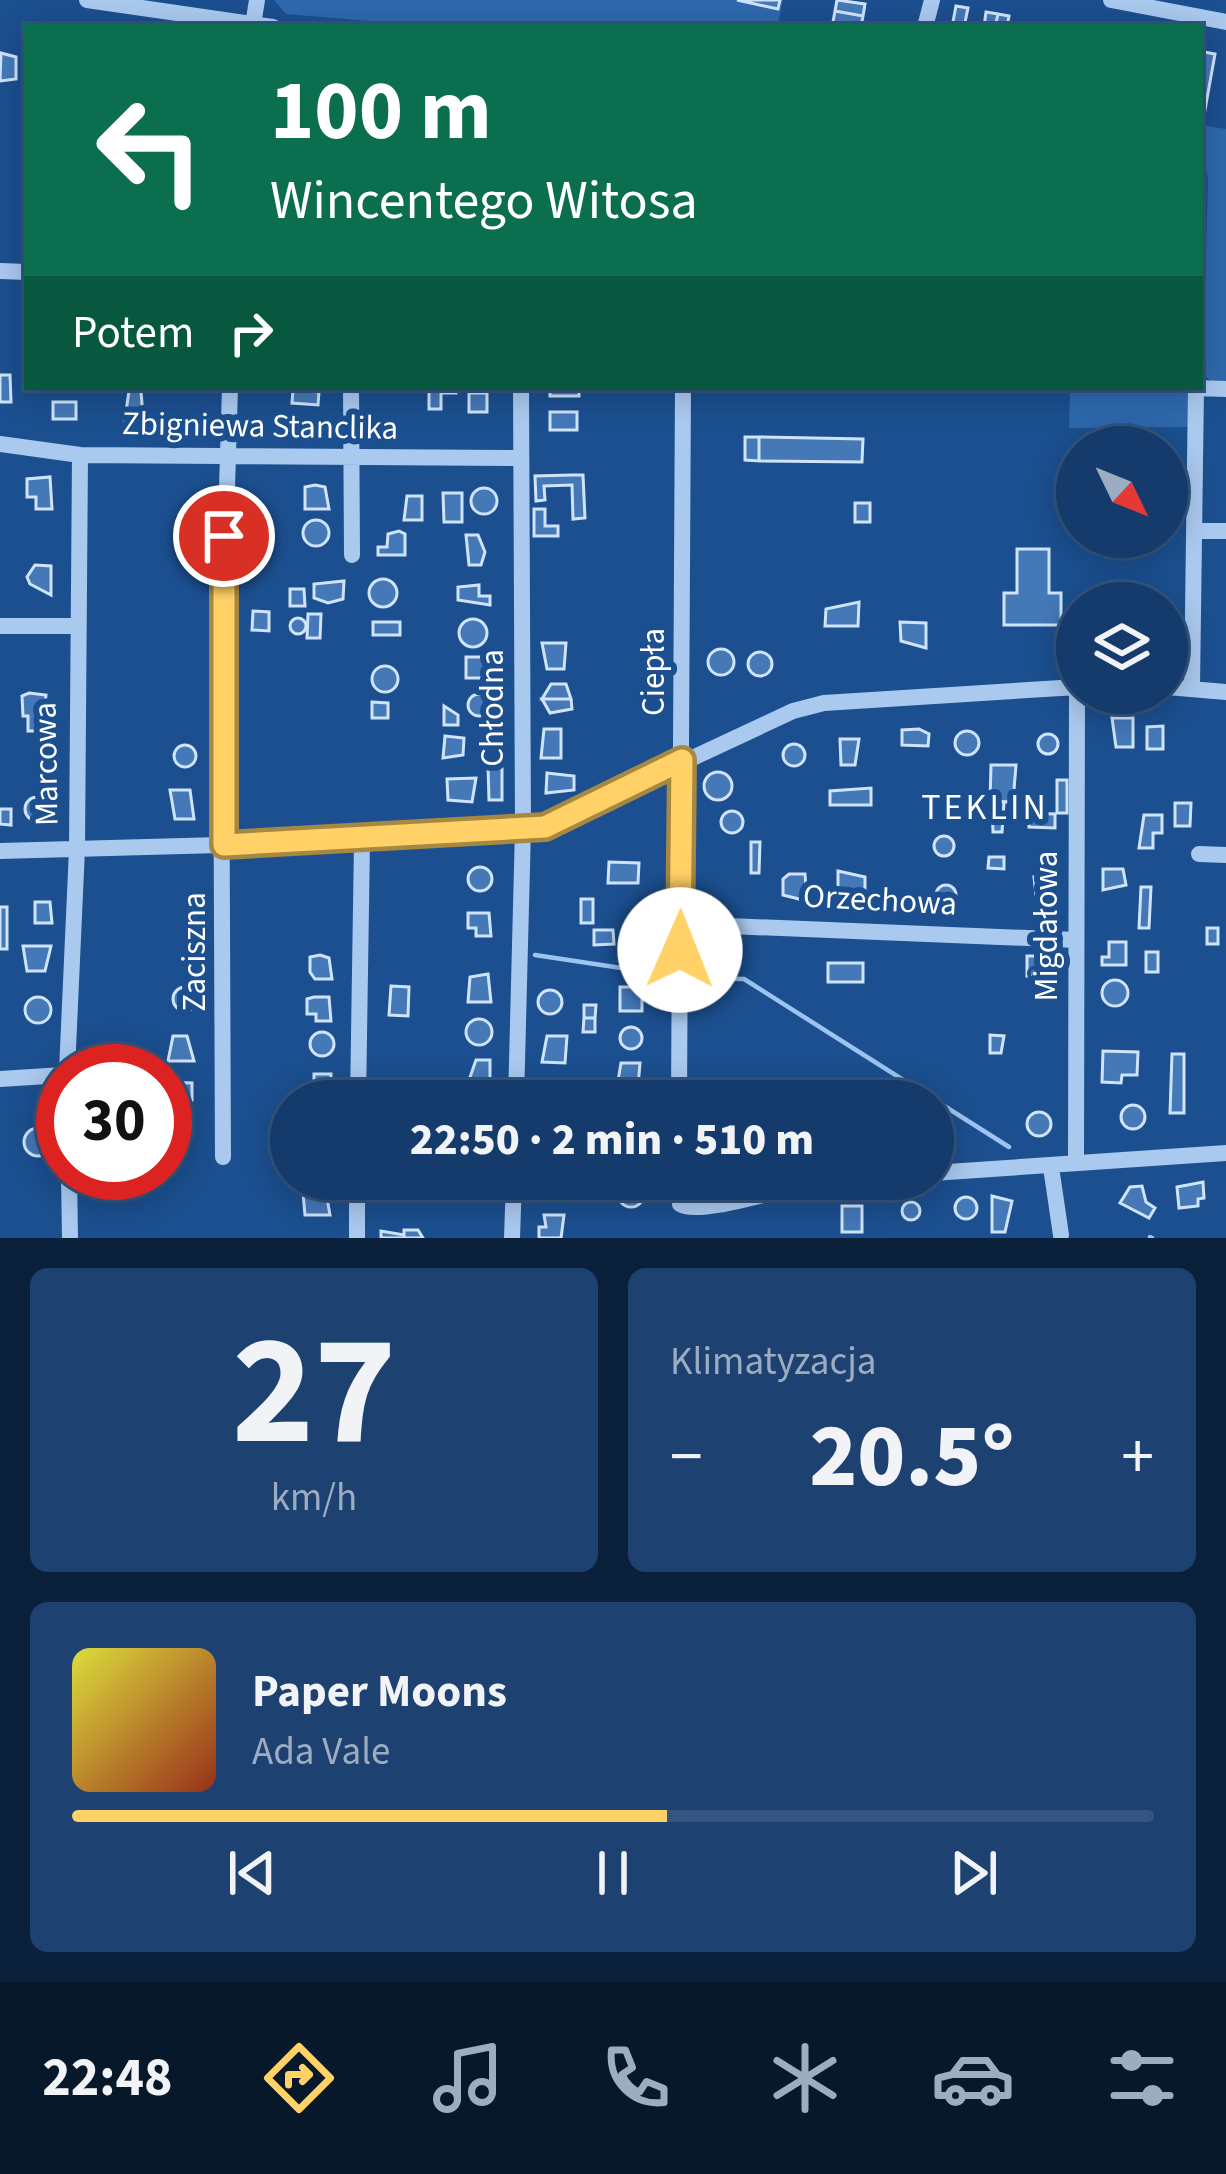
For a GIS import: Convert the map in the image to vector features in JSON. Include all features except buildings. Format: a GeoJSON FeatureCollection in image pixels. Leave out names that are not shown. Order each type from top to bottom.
{"type":"FeatureCollection","features":[{"type":"Feature","properties":{"kind":"street"},"geometry":{"type":"LineString","coordinates":[[87,0],[235,24]]}},
{"type":"Feature","properties":{"kind":"street"},"geometry":{"type":"LineString","coordinates":[[1111,0],[1226,22]]}},
{"type":"Feature","properties":{"kind":"street","name":"Zaciszna"},"geometry":{"type":"LineString","coordinates":[[223,1157],[230,390]]}},
{"type":"Feature","properties":{"kind":"street"},"geometry":{"type":"LineString","coordinates":[[351,390],[352,555]]}},
{"type":"Feature","properties":{"kind":"street","name":"Chłodna"},"geometry":{"type":"LineString","coordinates":[[517,1080],[523,828],[521,390]]}},
{"type":"Feature","properties":{"kind":"street","name":"Ciepła"},"geometry":{"type":"LineString","coordinates":[[679,1080],[683,390]]}},
{"type":"Feature","properties":{"kind":"street"},"geometry":{"type":"LineString","coordinates":[[1192,688],[1196,390]]}},
{"type":"Feature","properties":{"kind":"street","name":"Zbigniewa Stanclika"},"geometry":{"type":"LineString","coordinates":[[0,444],[80,455],[520,458]]}},
{"type":"Feature","properties":{"kind":"street","name":"Marcowa"},"geometry":{"type":"LineString","coordinates":[[67,1044],[77,849],[75,626],[80,455]]}},
{"type":"Feature","properties":{"kind":"street"},"geometry":{"type":"LineString","coordinates":[[1196,531],[1226,531]]}},
{"type":"Feature","properties":{"kind":"street"},"geometry":{"type":"LineString","coordinates":[[0,626],[75,626]]}},
{"type":"Feature","properties":{"kind":"street"},"geometry":{"type":"LineString","coordinates":[[1188,688],[1226,692]]}},
{"type":"Feature","properties":{"kind":"street"},"geometry":{"type":"LineString","coordinates":[[0,850],[362,841],[545,827],[682,760],[824,703],[1056,691]]}},
{"type":"Feature","properties":{"kind":"street","name":"Migdałowa"},"geometry":{"type":"LineString","coordinates":[[1076,1160],[1077,714]]}},
{"type":"Feature","properties":{"kind":"street"},"geometry":{"type":"LineString","coordinates":[[358,1080],[362,841]]}},
{"type":"Feature","properties":{"kind":"street"},"geometry":{"type":"LineString","coordinates":[[1199,854],[1226,855]]}},
{"type":"Feature","properties":{"kind":"street","name":"Orzechowa"},"geometry":{"type":"LineString","coordinates":[[680,924],[1076,940]]}},
{"type":"Feature","properties":{"kind":"street"},"geometry":{"type":"LineString","coordinates":[[0,1079],[36,1076]]}},
{"type":"Feature","properties":{"kind":"street"},"geometry":{"type":"LineString","coordinates":[[954,1172],[1226,1153]]}},
{"type":"Feature","properties":{"kind":"street"},"geometry":{"type":"LineString","coordinates":[[1051,1167],[1061,1235]]}},
{"type":"Feature","properties":{"kind":"street"},"geometry":{"type":"LineString","coordinates":[[69,1200],[70,1238]]}},
{"type":"Feature","properties":{"kind":"street"},"geometry":{"type":"LineString","coordinates":[[357,1200],[357,1238]]}},
{"type":"Feature","properties":{"kind":"street"},"geometry":{"type":"LineString","coordinates":[[512,1238],[513,1200]]}},
{"type":"Feature","properties":{"kind":"street"},"geometry":{"type":"LineString","coordinates":[[680,1200],[680,1204],[703,1211],[739,1200]]}},
{"type":"Feature","properties":{"kind":"shaded area"},"geometry":{"type":"Polygon","coordinates":[[[274,0],[783,0],[778,24],[404,24],[286,14],[274,0]]]}},
{"type":"Feature","properties":{"kind":"shaded area"},"geometry":{"type":"Polygon","coordinates":[[[1203,125],[1226,129],[1226,384],[1214,384],[1203,374],[1208,180],[1203,125]]]}},
{"type":"Feature","properties":{"kind":"shaded area"},"geometry":{"type":"Polygon","coordinates":[[[1070,390],[1190,390],[1190,427],[1069,426],[1070,390]]]}},
{"type":"Feature","properties":{"kind":"waterway"},"geometry":{"type":"LineString","coordinates":[[535,955],[668,975]]}},
{"type":"Feature","properties":{"kind":"waterway"},"geometry":{"type":"LineString","coordinates":[[688,978],[744,979],[1009,1147]]}},
{"type":"Feature","properties":{"kind":"district","name":"TEKLIN"},"geometry":{"type":"Point","coordinates":[985,807]}},
{"type":"Feature","properties":{"kind":"route"},"geometry":{"type":"LineString","coordinates":[[224,536],[224,845],[362,841],[545,827],[682,760],[680,950]]}}]}
